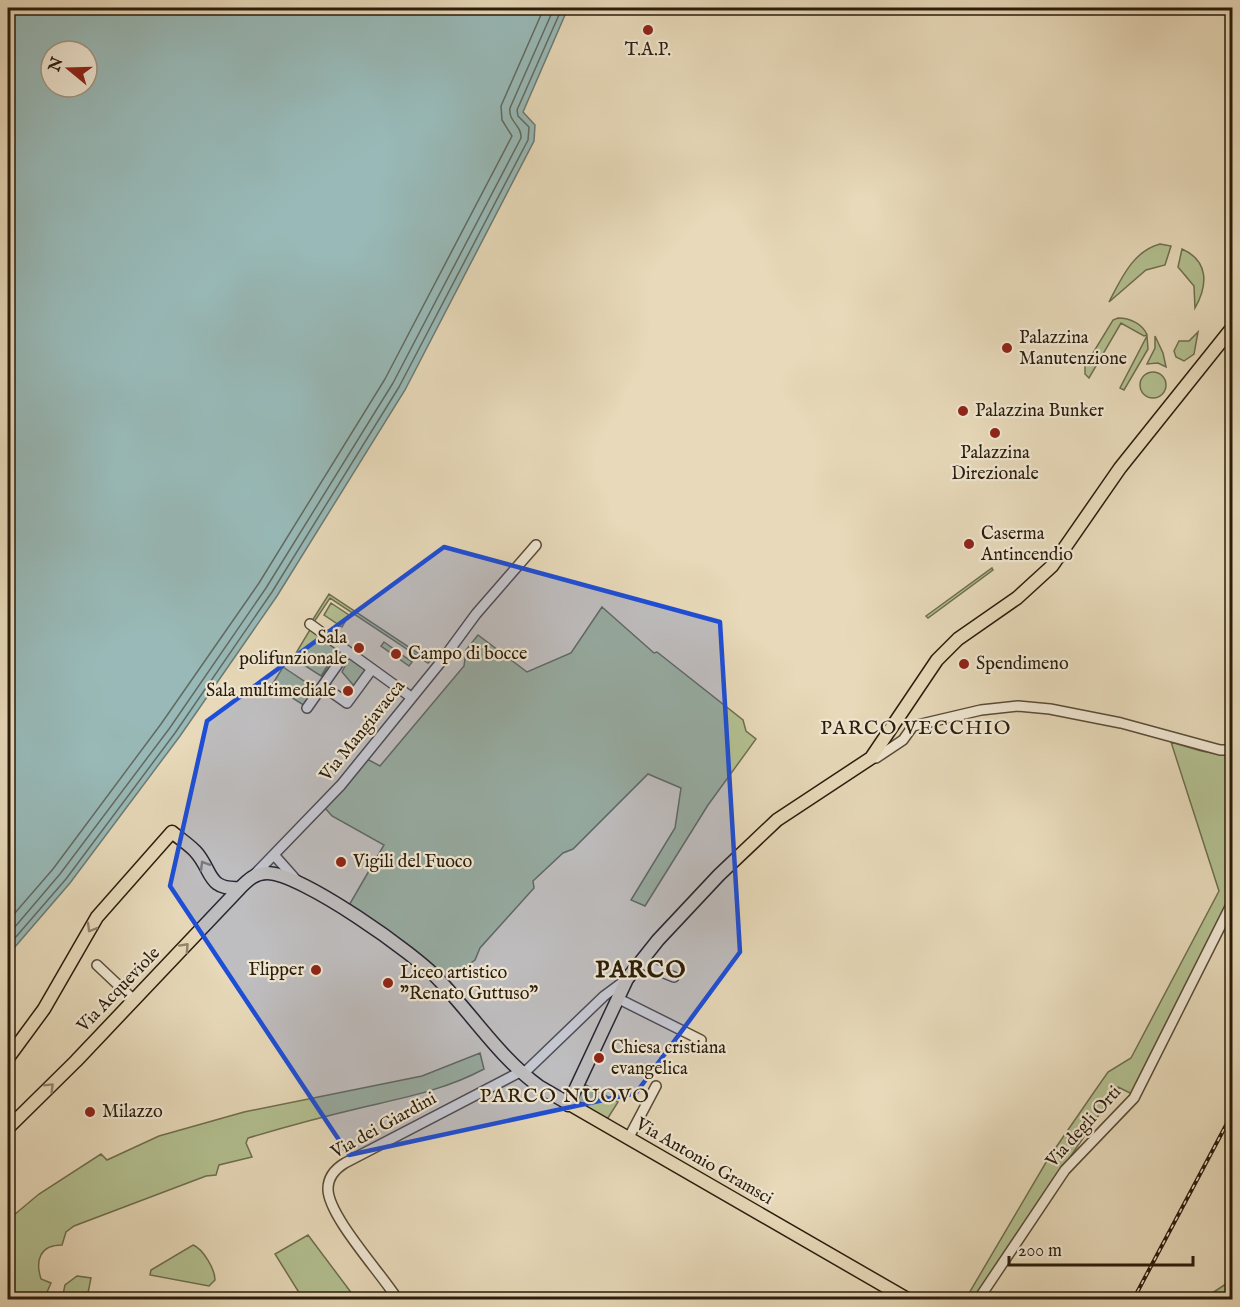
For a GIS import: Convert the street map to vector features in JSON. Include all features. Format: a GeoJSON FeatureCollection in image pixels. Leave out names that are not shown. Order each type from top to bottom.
{"type":"FeatureCollection","features":[{"type":"Feature","properties":{"kind":"main road"},"geometry":{"type":"LineString","coordinates":[[1088,513],[1126,451],[1233,320]]}},
{"type":"Feature","properties":{"kind":"main road"},"geometry":{"type":"LineString","coordinates":[[568,1105],[627,979],[679,917],[768,828],[790,810],[871,758],[921,680],[948,648],[1017,598],[1052,566],[1129,455],[1233,328]]}},
{"type":"Feature","properties":{"kind":"main road"},"geometry":{"type":"LineString","coordinates":[[8,1058],[44,1009],[97,917],[172,832],[195,851],[217,885],[224,888],[240,888]]}},
{"type":"Feature","properties":{"kind":"main road","name":"Via Antonio Gramsci"},"geometry":{"type":"LineString","coordinates":[[253,876],[268,873],[299,884],[388,935],[440,980],[524,1071],[568,1105],[909,1299]]}},
{"type":"Feature","properties":{"kind":"main road","name":"Via Acqueviole"},"geometry":{"type":"LineString","coordinates":[[8,1128],[253,876]]}},
{"type":"Feature","properties":{"kind":"street","name":"Via Mangiavacca"},"geometry":{"type":"LineString","coordinates":[[253,876],[275,856],[341,785],[476,614],[536,545]]}},
{"type":"Feature","properties":{"kind":"street"},"geometry":{"type":"LineString","coordinates":[[310,624],[411,697]]}},
{"type":"Feature","properties":{"kind":"street"},"geometry":{"type":"LineString","coordinates":[[307,708],[347,651]]}},
{"type":"Feature","properties":{"kind":"street"},"geometry":{"type":"LineString","coordinates":[[323,686],[347,703],[372,669]]}},
{"type":"Feature","properties":{"kind":"street"},"geometry":{"type":"LineString","coordinates":[[871,758],[876,758],[903,740],[913,726],[981,711],[1018,706],[1121,723],[1220,750],[1233,750]]}},
{"type":"Feature","properties":{"kind":"street"},"geometry":{"type":"LineString","coordinates":[[904,708],[913,726]]}},
{"type":"Feature","properties":{"kind":"street","name":"Via Antonio Gramsci"},"geometry":{"type":"LineString","coordinates":[[275,856],[299,884]]}},
{"type":"Feature","properties":{"kind":"street","name":"Via degli Orti"},"geometry":{"type":"LineString","coordinates":[[978,1299],[1065,1170],[1134,1098],[1233,903]]}},
{"type":"Feature","properties":{"kind":"street"},"geometry":{"type":"LineString","coordinates":[[640,963],[674,976]]}},
{"type":"Feature","properties":{"kind":"street"},"geometry":{"type":"LineString","coordinates":[[97,965],[134,1000]]}},
{"type":"Feature","properties":{"kind":"street"},"geometry":{"type":"LineString","coordinates":[[524,1071],[604,996],[627,979]]}},
{"type":"Feature","properties":{"kind":"street"},"geometry":{"type":"LineString","coordinates":[[617,998],[700,1040]]}},
{"type":"Feature","properties":{"kind":"street","name":"Via dei Giardini"},"geometry":{"type":"LineString","coordinates":[[398,1299],[335,1212],[328,1188],[330,1178],[345,1163],[524,1071]]}},
{"type":"Feature","properties":{"kind":"street"},"geometry":{"type":"LineString","coordinates":[[628,1139],[656,1086]]}},
{"type":"Feature","properties":{"kind":"highlighted area"},"geometry":{"type":"Polygon","coordinates":[[[444,547],[720,622],[740,952],[636,1093],[349,1155],[170,886],[207,721],[444,547]]]}},
{"type":"Feature","properties":{"kind":"green space"},"geometry":{"type":"Polygon","coordinates":[[[1160,244],[1171,246],[1165,265],[1146,270],[1109,302],[1123,275],[1135,259],[1160,244]]]}},
{"type":"Feature","properties":{"kind":"green space"},"geometry":{"type":"Polygon","coordinates":[[[1182,249],[1197,260],[1204,274],[1202,291],[1195,308],[1194,286],[1178,267],[1182,249]]]}},
{"type":"Feature","properties":{"kind":"green space"},"geometry":{"type":"Polygon","coordinates":[[[1118,318],[1136,322],[1147,335],[1144,336],[1121,323],[1089,378],[1085,374],[1085,366],[1113,320],[1118,318]]]}},
{"type":"Feature","properties":{"kind":"green space"},"geometry":{"type":"Polygon","coordinates":[[[1198,332],[1194,354],[1184,361],[1176,357],[1174,351],[1179,341],[1189,341],[1198,332]]]}},
{"type":"Feature","properties":{"kind":"green space"},"geometry":{"type":"Polygon","coordinates":[[[1147,336],[1148,349],[1124,390],[1120,388],[1147,336]]]}},
{"type":"Feature","properties":{"kind":"green space"},"geometry":{"type":"Polygon","coordinates":[[[1155,336],[1163,353],[1166,367],[1158,363],[1147,364],[1155,348],[1155,336]]]}},
{"type":"Feature","properties":{"kind":"green space"},"geometry":{"type":"Polygon","coordinates":[[[1153,372],[1162,376],[1166,385],[1162,394],[1153,398],[1144,394],[1140,385],[1144,376],[1153,372]]]}},
{"type":"Feature","properties":{"kind":"green space"},"geometry":{"type":"Polygon","coordinates":[[[992,568],[993,570],[928,618],[926,616],[992,568]]]}},
{"type":"Feature","properties":{"kind":"green space"},"geometry":{"type":"Polygon","coordinates":[[[329,594],[430,661],[428,663],[330,598],[312,625],[310,624],[329,594]]]}},
{"type":"Feature","properties":{"kind":"green space"},"geometry":{"type":"Polygon","coordinates":[[[331,603],[349,615],[342,627],[324,615],[331,603]]]}},
{"type":"Feature","properties":{"kind":"green space"},"geometry":{"type":"Polygon","coordinates":[[[602,607],[654,653],[657,652],[743,720],[746,731],[756,739],[708,805],[645,906],[631,900],[675,828],[681,788],[648,774],[573,849],[563,853],[533,881],[534,888],[480,948],[475,960],[448,979],[401,939],[348,907],[384,845],[332,816],[325,808],[367,759],[380,766],[464,666],[466,650],[478,635],[527,672],[571,653],[602,607]]]}},
{"type":"Feature","properties":{"kind":"green space"},"geometry":{"type":"Polygon","coordinates":[[[311,628],[344,651],[325,679],[322,677],[330,662],[321,676],[293,658],[311,628]]]}},
{"type":"Feature","properties":{"kind":"green space","name":"Campo di bocce"},"geometry":{"type":"Polygon","coordinates":[[[384,642],[412,662],[409,666],[381,646],[384,642]]]}},
{"type":"Feature","properties":{"kind":"green space"},"geometry":{"type":"Polygon","coordinates":[[[350,656],[369,669],[355,687],[342,672],[350,656]]]}},
{"type":"Feature","properties":{"kind":"green space"},"geometry":{"type":"Polygon","coordinates":[[[283,667],[316,689],[305,706],[272,685],[283,667]]]}},
{"type":"Feature","properties":{"kind":"green space"},"geometry":{"type":"Polygon","coordinates":[[[1171,742],[1201,751],[1232,756],[1232,894],[1134,1095],[1118,1087],[973,1299],[965,1300],[1048,1159],[1108,1072],[1131,1058],[1219,891],[1171,742]]]}},
{"type":"Feature","properties":{"kind":"green space"},"geometry":{"type":"Polygon","coordinates":[[[480,1053],[484,1069],[454,1083],[248,1138],[246,1143],[252,1157],[219,1165],[216,1175],[206,1176],[74,1226],[66,1232],[62,1245],[49,1248],[41,1255],[39,1272],[41,1279],[51,1283],[44,1299],[8,1299],[8,1220],[39,1194],[101,1154],[107,1160],[159,1136],[244,1112],[422,1076],[480,1053]]]}},
{"type":"Feature","properties":{"kind":"green space"},"geometry":{"type":"Polygon","coordinates":[[[582,1083],[618,1102],[606,1121],[582,1108],[578,1098],[582,1083]]]}},
{"type":"Feature","properties":{"kind":"green space"},"geometry":{"type":"Polygon","coordinates":[[[308,1235],[353,1295],[345,1299],[303,1299],[275,1254],[308,1235]]]}},
{"type":"Feature","properties":{"kind":"green space"},"geometry":{"type":"Polygon","coordinates":[[[193,1245],[204,1255],[213,1270],[215,1280],[209,1286],[150,1275],[151,1270],[193,1245]]]}},
{"type":"Feature","properties":{"kind":"green space"},"geometry":{"type":"Polygon","coordinates":[[[77,1276],[91,1278],[87,1298],[71,1294],[69,1299],[62,1299],[65,1285],[77,1276]]]}},
{"type":"Feature","properties":{"kind":"green space"},"geometry":{"type":"Polygon","coordinates":[[[1232,1280],[1232,1299],[1203,1299],[1232,1280]]]}},
{"type":"Feature","properties":{"kind":"water"},"geometry":{"type":"Polygon","coordinates":[[[8,8],[568,8],[523,112],[535,125],[534,141],[405,390],[277,596],[180,736],[70,883],[8,955],[8,8]]]}},
{"type":"Feature","properties":{"kind":"railway"},"geometry":{"type":"LineString","coordinates":[[1133,1300],[1232,1114]]}},
{"type":"Feature","properties":{"kind":"place","name":"T.A.P."},"geometry":{"type":"Point","coordinates":[648,30]}},
{"type":"Feature","properties":{"kind":"place","name":"Palazzina Manutenzione"},"geometry":{"type":"Point","coordinates":[1007,348]}},
{"type":"Feature","properties":{"kind":"place","name":"Palazzina Bunker"},"geometry":{"type":"Point","coordinates":[963,411]}},
{"type":"Feature","properties":{"kind":"place","name":"Palazzina Direzionale"},"geometry":{"type":"Point","coordinates":[995,433]}},
{"type":"Feature","properties":{"kind":"place","name":"Caserma Antincendio"},"geometry":{"type":"Point","coordinates":[969,544]}},
{"type":"Feature","properties":{"kind":"place","name":"Sala polifunzionale"},"geometry":{"type":"Point","coordinates":[359,648]}},
{"type":"Feature","properties":{"kind":"place","name":"Campo di bocce"},"geometry":{"type":"Point","coordinates":[396,654]}},
{"type":"Feature","properties":{"kind":"place","name":"Spendimeno"},"geometry":{"type":"Point","coordinates":[964,664]}},
{"type":"Feature","properties":{"kind":"place","name":"Sala multimediale"},"geometry":{"type":"Point","coordinates":[348,691]}},
{"type":"Feature","properties":{"kind":"place","name":"Vigili del Fuoco"},"geometry":{"type":"Point","coordinates":[341,862]}},
{"type":"Feature","properties":{"kind":"place","name":"Flipper"},"geometry":{"type":"Point","coordinates":[316,970]}},
{"type":"Feature","properties":{"kind":"place","name":"Liceo artistico \"Renato Guttuso\""},"geometry":{"type":"Point","coordinates":[388,983]}},
{"type":"Feature","properties":{"kind":"place","name":"Chiesa cristiana evangelica"},"geometry":{"type":"Point","coordinates":[599,1058]}},
{"type":"Feature","properties":{"kind":"place","name":"Milazzo"},"geometry":{"type":"Point","coordinates":[90,1112]}},
{"type":"Feature","properties":{"kind":"district","name":"PARCO VECCHIO"},"geometry":{"type":"Point","coordinates":[916,728]}},
{"type":"Feature","properties":{"kind":"district","name":"PARCO"},"geometry":{"type":"Point","coordinates":[641,970]}},
{"type":"Feature","properties":{"kind":"district","name":"PARCO NUOVO"},"geometry":{"type":"Point","coordinates":[565,1096]}}]}
